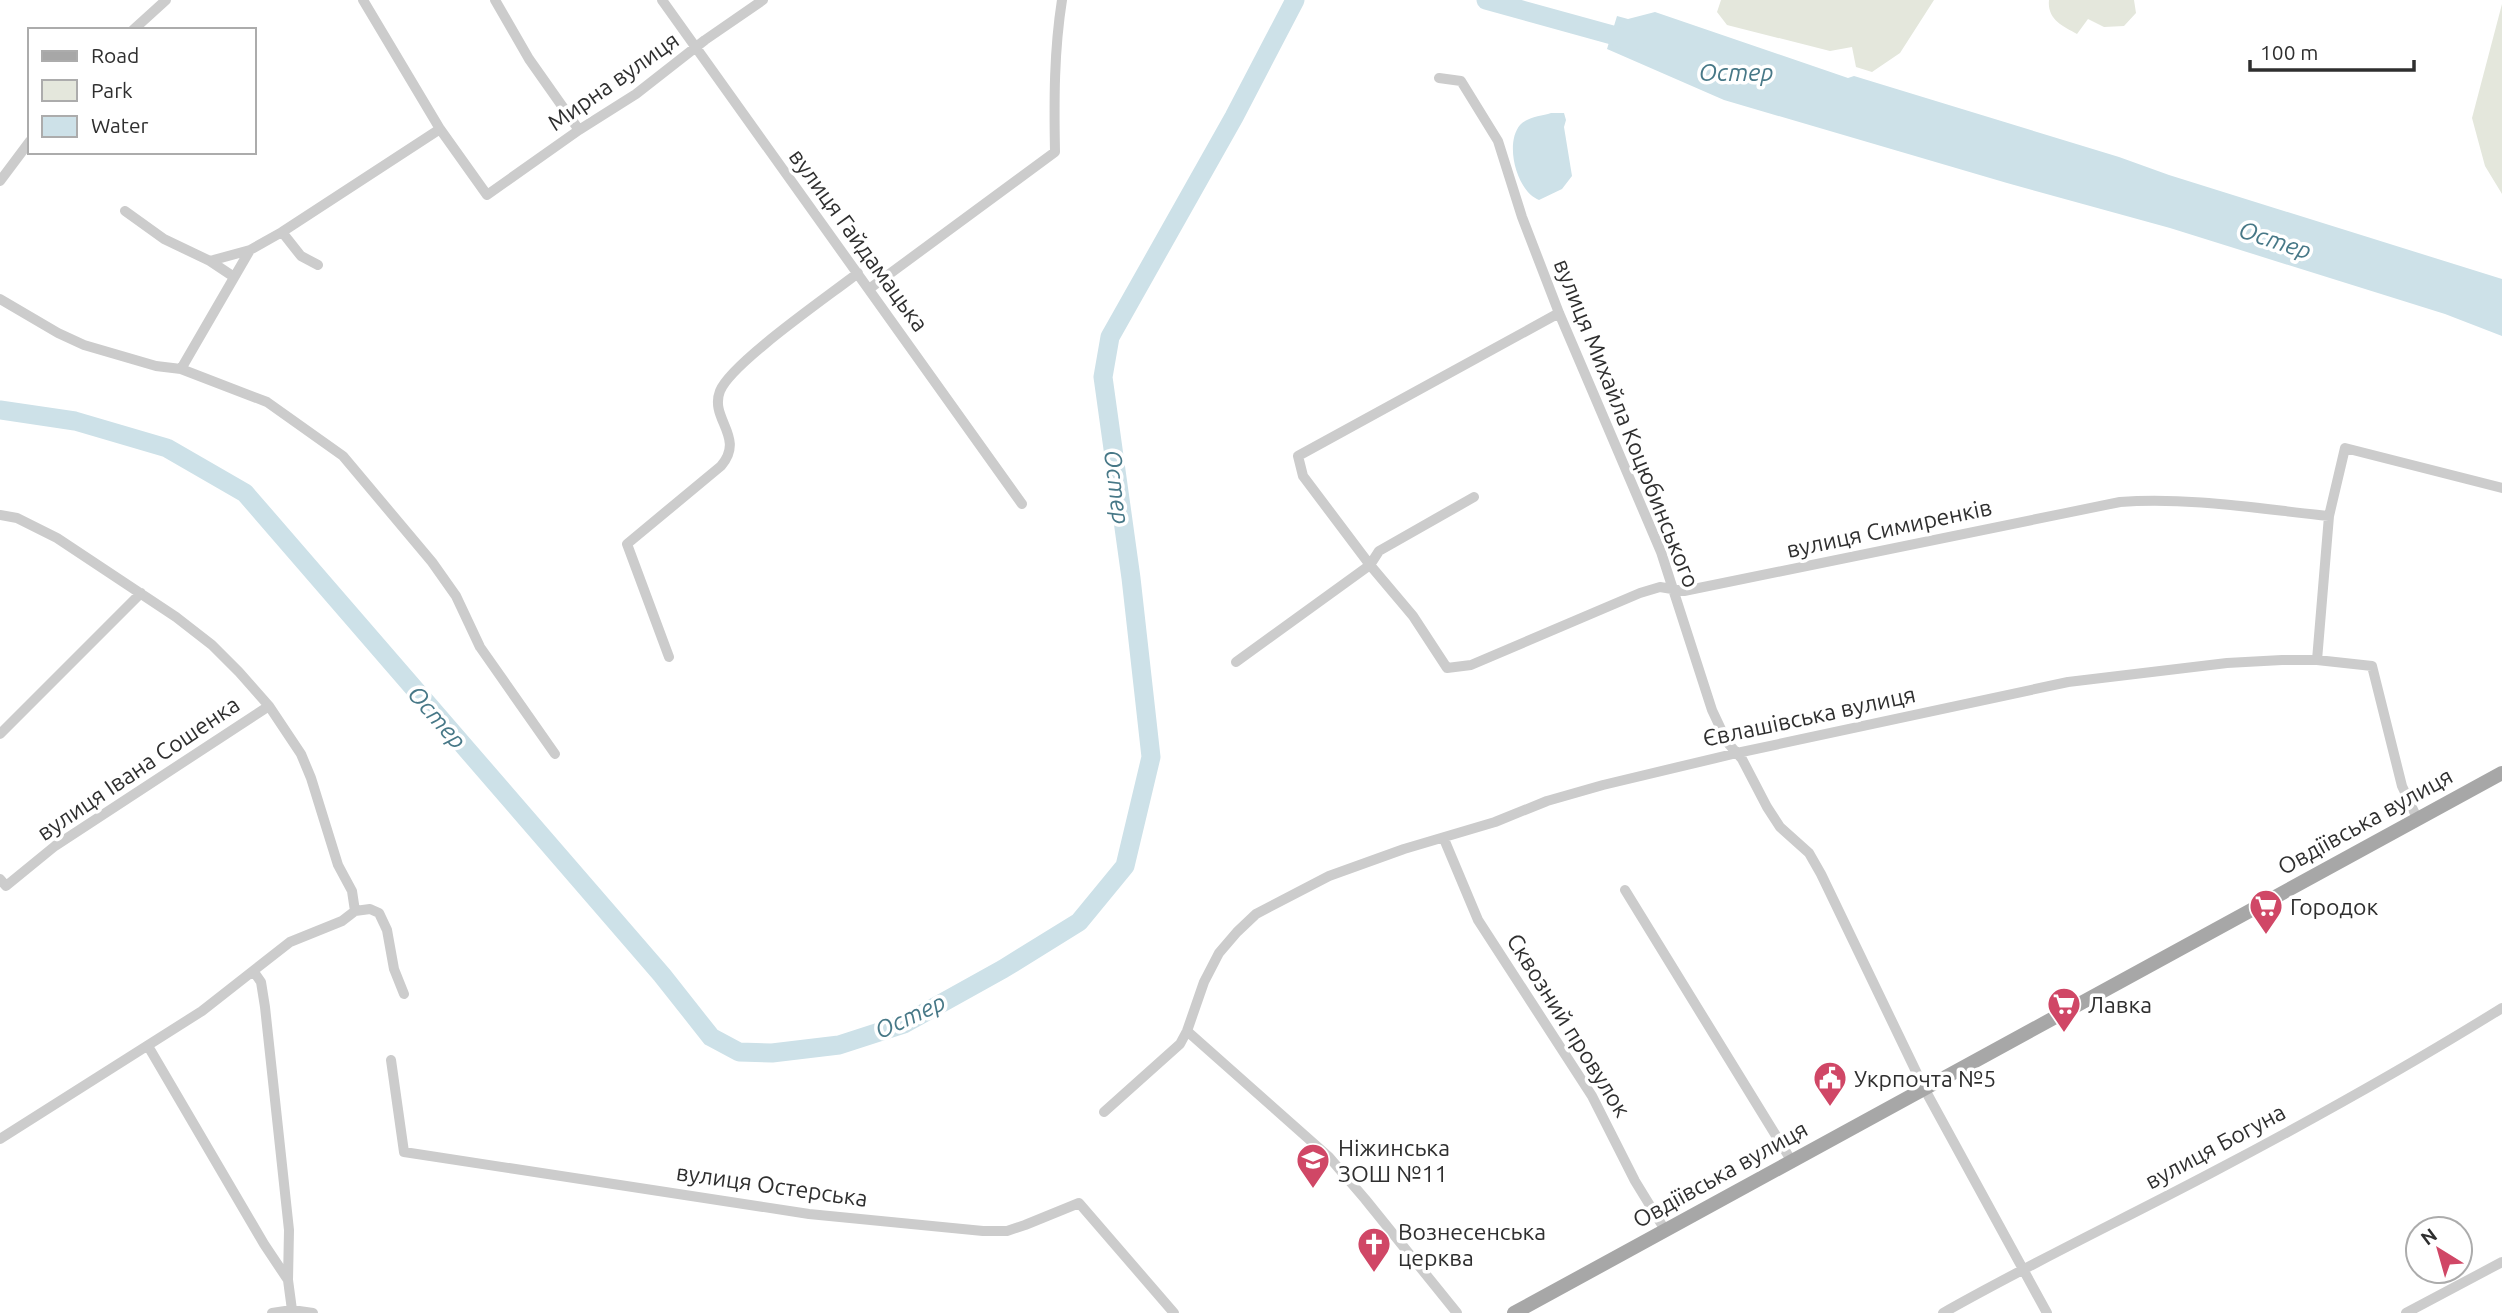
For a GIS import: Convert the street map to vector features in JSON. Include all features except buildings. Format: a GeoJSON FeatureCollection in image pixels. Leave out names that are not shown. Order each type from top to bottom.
{"type":"FeatureCollection","features":[{"type":"Feature","properties":{"kind":"main road","name":"Овдіївська вулиця"},"geometry":{"type":"LineString","coordinates":[[1514,1313],[2502,773]]}},
{"type":"Feature","properties":{"kind":"street"},"geometry":{"type":"LineString","coordinates":[[135,28],[166,0]]}},
{"type":"Feature","properties":{"kind":"street"},"geometry":{"type":"LineString","coordinates":[[210,261],[250,250],[282,232],[440,129],[363,0]]}},
{"type":"Feature","properties":{"kind":"street"},"geometry":{"type":"LineString","coordinates":[[495,0],[529,59],[579,130]]}},
{"type":"Feature","properties":{"kind":"street","name":"вулиця Гайдамацька"},"geometry":{"type":"LineString","coordinates":[[662,0],[1022,504]]}},
{"type":"Feature","properties":{"kind":"street","name":"Мирна вулиця"},"geometry":{"type":"LineString","coordinates":[[440,129],[487,195],[579,130],[636,94],[763,0]]}},
{"type":"Feature","properties":{"kind":"street"},"geometry":{"type":"LineString","coordinates":[[869,289],[1055,152],[1056,37],[1062,0]]}},
{"type":"Feature","properties":{"kind":"street","name":"вулиця Михайла Коцюбинського"},"geometry":{"type":"LineString","coordinates":[[1439,78],[1461,81],[1498,141],[1522,217],[1559,313],[1661,552],[1712,710],[1727,742],[1737,753],[1780,827],[1809,853],[1821,874],[1924,1088],[2047,1313]]}},
{"type":"Feature","properties":{"kind":"street"},"geometry":{"type":"LineString","coordinates":[[0,181],[28,144]]}},
{"type":"Feature","properties":{"kind":"street"},"geometry":{"type":"LineString","coordinates":[[125,211],[164,239],[210,261],[234,277]]}},
{"type":"Feature","properties":{"kind":"street"},"geometry":{"type":"LineString","coordinates":[[282,232],[301,256],[318,265]]}},
{"type":"Feature","properties":{"kind":"street"},"geometry":{"type":"LineString","coordinates":[[181,369],[250,250]]}},
{"type":"Feature","properties":{"kind":"street"},"geometry":{"type":"LineString","coordinates":[[669,657],[627,544],[730,456],[730,439],[717,403],[721,388],[745,361],[858,273]]}},
{"type":"Feature","properties":{"kind":"street"},"geometry":{"type":"LineString","coordinates":[[0,299],[84,345],[156,366],[181,369],[267,402],[343,456],[432,562],[456,596],[480,647],[555,754]]}},
{"type":"Feature","properties":{"kind":"street"},"geometry":{"type":"LineString","coordinates":[[1370,565],[1304,476],[1298,456],[1559,313]]}},
{"type":"Feature","properties":{"kind":"street"},"geometry":{"type":"LineString","coordinates":[[2317,660],[2329,516],[2346,448],[2502,488]]}},
{"type":"Feature","properties":{"kind":"street"},"geometry":{"type":"LineString","coordinates":[[1236,662],[1370,565],[1379,551],[1475,497]]}},
{"type":"Feature","properties":{"kind":"street","name":"вулиця Симиренків"},"geometry":{"type":"LineString","coordinates":[[1370,565],[1413,616],[1447,668],[1471,665],[1660,587],[1684,591],[2120,502],[2157,499],[2329,516]]}},
{"type":"Feature","properties":{"kind":"street","name":"вулиця Івана Сошенка"},"geometry":{"type":"LineString","coordinates":[[0,515],[17,518],[57,538],[176,617],[212,645],[269,706],[294,742],[306,766],[338,865],[352,891],[355,911]]}},
{"type":"Feature","properties":{"kind":"street"},"geometry":{"type":"LineString","coordinates":[[0,734],[141,593]]}},
{"type":"Feature","properties":{"kind":"street","name":"Євлашівська вулиця"},"geometry":{"type":"LineString","coordinates":[[1104,1112],[1180,1044],[1204,982],[1219,953],[1256,914],[1329,876],[1405,849],[1444,839],[1547,801],[1737,753],[2068,682],[2227,663],[2317,660],[2372,666],[2402,786],[2417,818]]}},
{"type":"Feature","properties":{"kind":"street","name":"вулиця Івана Сошенка"},"geometry":{"type":"LineString","coordinates":[[0,879],[6,886],[55,846],[269,706]]}},
{"type":"Feature","properties":{"kind":"street","name":"Сквозний провулок"},"geometry":{"type":"LineString","coordinates":[[1444,839],[1478,920],[1592,1096],[1635,1181],[1665,1230]]}},
{"type":"Feature","properties":{"kind":"street"},"geometry":{"type":"LineString","coordinates":[[1625,890],[1791,1160]]}},
{"type":"Feature","properties":{"kind":"street"},"geometry":{"type":"LineString","coordinates":[[0,1139],[202,1011],[290,942],[342,921],[355,911],[370,909],[379,913],[387,930],[394,969],[404,994]]}},
{"type":"Feature","properties":{"kind":"street"},"geometry":{"type":"LineString","coordinates":[[254,972],[261,982],[265,1007],[289,1230],[288,1280],[292,1310]]}},
{"type":"Feature","properties":{"kind":"street","name":"вулиця Богуна"},"geometry":{"type":"LineString","coordinates":[[1943,1313],[2022,1268],[2212,1173],[2417,1061],[2502,1008]]}},
{"type":"Feature","properties":{"kind":"street"},"geometry":{"type":"LineString","coordinates":[[1187,1031],[1329,1157],[1457,1313]]}},
{"type":"Feature","properties":{"kind":"street"},"geometry":{"type":"LineString","coordinates":[[148,1046],[264,1244],[288,1280]]}},
{"type":"Feature","properties":{"kind":"street","name":"вулиця Остерська"},"geometry":{"type":"LineString","coordinates":[[391,1060],[404,1152],[809,1214],[983,1231],[1007,1231],[1079,1203],[1174,1313]]}},
{"type":"Feature","properties":{"kind":"street"},"geometry":{"type":"LineString","coordinates":[[2406,1313],[2502,1262]]}},
{"type":"Feature","properties":{"kind":"street"},"geometry":{"type":"LineString","coordinates":[[272,1313],[292,1310],[313,1313]]}},
{"type":"Feature","properties":{"kind":"green space"},"geometry":{"type":"Polygon","coordinates":[[[1721,0],[1934,0],[1900,53],[1872,72],[1856,67],[1852,47],[1830,51],[1727,25],[1717,12],[1721,0]]]}},
{"type":"Feature","properties":{"kind":"green space"},"geometry":{"type":"Polygon","coordinates":[[[2049,0],[2134,0],[2136,13],[2124,26],[2104,27],[2088,19],[2077,34],[2053,17],[2049,0]]]}},
{"type":"Feature","properties":{"kind":"green space"},"geometry":{"type":"Polygon","coordinates":[[[2502,4],[2502,194],[2485,166],[2472,118],[2502,4]]]}},
{"type":"Feature","properties":{"kind":"water","name":"Остер"},"geometry":{"type":"Polygon","coordinates":[[[1655,12],[1848,78],[1854,76],[2119,157],[2502,279],[2502,336],[2445,314],[2170,228],[1724,100],[1607,49],[1617,16],[1628,19],[1655,12]]]}},
{"type":"Feature","properties":{"kind":"water"},"geometry":{"type":"Polygon","coordinates":[[[1551,113],[1564,113],[1572,176],[1562,189],[1539,200],[1531,195],[1519,178],[1513,144],[1515,133],[1523,122],[1551,113]]]}},
{"type":"Feature","properties":{"kind":"waterway","name":"Остер"},"geometry":{"type":"LineString","coordinates":[[0,410],[75,421],[167,448],[245,493],[662,975],[711,1037],[739,1052],[772,1053],[839,1045],[904,1024],[1003,969],[1079,922],[1125,866],[1151,757],[1131,578],[1103,377],[1110,337],[1234,117],[1295,0]]}},
{"type":"Feature","properties":{"kind":"waterway","name":"Остер"},"geometry":{"type":"LineString","coordinates":[[1486,0],[1634,41]]}},
{"type":"Feature","properties":{"kind":"place","name":"Городок"},"geometry":{"type":"Point","coordinates":[2266,936]}},
{"type":"Feature","properties":{"kind":"place","name":"Лавка"},"geometry":{"type":"Point","coordinates":[2064,1034]}},
{"type":"Feature","properties":{"kind":"place","name":"Укрпочта №5"},"geometry":{"type":"Point","coordinates":[1830,1108]}},
{"type":"Feature","properties":{"kind":"place","name":"Ніжинська ЗОШ №11"},"geometry":{"type":"Point","coordinates":[1313,1190]}},
{"type":"Feature","properties":{"kind":"place","name":"Вознесенська церква"},"geometry":{"type":"Point","coordinates":[1374,1274]}}]}
